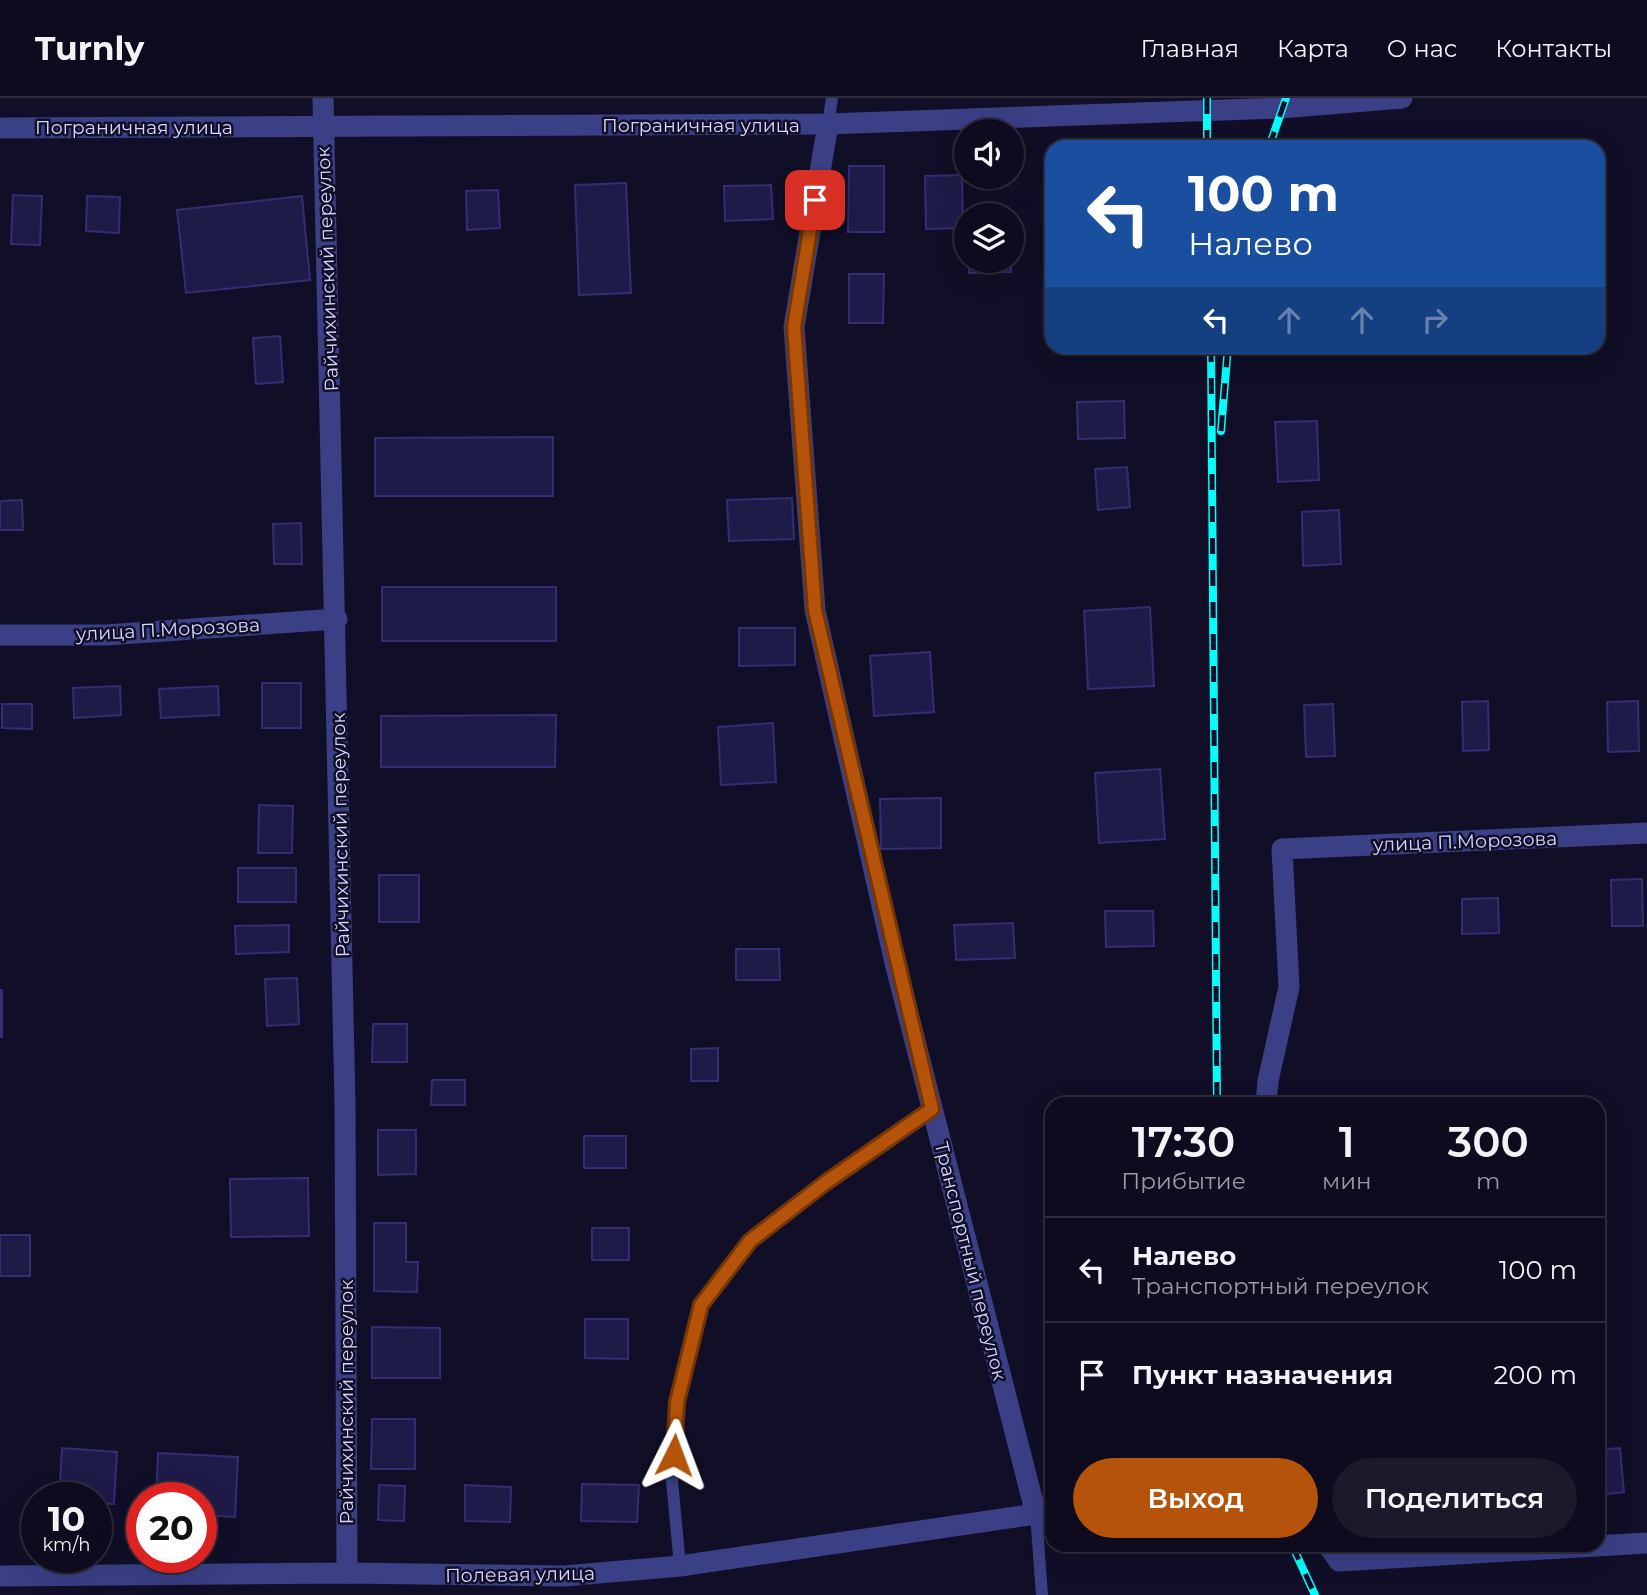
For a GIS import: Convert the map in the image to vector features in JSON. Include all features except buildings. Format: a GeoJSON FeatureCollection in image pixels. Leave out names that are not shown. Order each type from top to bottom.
{"type":"FeatureCollection","features":[{"type":"Feature","properties":{"kind":"street","name":"Райчихинский переулок"},"geometry":{"type":"LineString","coordinates":[[323,98],[337,619],[345,1104],[347,1573]]}},
{"type":"Feature","properties":{"kind":"street","name":"Пограничная улица"},"geometry":{"type":"LineString","coordinates":[[0,128],[828,124],[1147,104],[1281,108],[1402,98]]}},
{"type":"Feature","properties":{"kind":"street","name":"Транспортный переулок"},"geometry":{"type":"LineString","coordinates":[[828,124],[794,327],[815,610],[932,1109],[1036,1514]]}},
{"type":"Feature","properties":{"kind":"street","name":"улица П.Морозова"},"geometry":{"type":"LineString","coordinates":[[0,635],[106,635],[337,619]]}},
{"type":"Feature","properties":{"kind":"street","name":"улица П.Морозова"},"geometry":{"type":"LineString","coordinates":[[1267,1097],[1289,987],[1282,849],[1647,833]]}},
{"type":"Feature","properties":{"kind":"street","name":"Полевая улица"},"geometry":{"type":"LineString","coordinates":[[0,1576],[347,1573],[564,1576],[680,1566],[1036,1514]]}},
{"type":"Feature","properties":{"kind":"street"},"geometry":{"type":"LineString","coordinates":[[1605,1545],[1647,1543]]}},
{"type":"Feature","properties":{"kind":"street"},"geometry":{"type":"LineString","coordinates":[[1333,1552],[1339,1561],[1493,1552]]}},
{"type":"Feature","properties":{"kind":"lane","name":"Транспортный переулок"},"geometry":{"type":"LineString","coordinates":[[828,124],[832,98]]}},
{"type":"Feature","properties":{"kind":"lane"},"geometry":{"type":"LineString","coordinates":[[680,1566],[672,1481],[677,1402],[701,1305],[750,1241],[825,1183],[932,1109]]}},
{"type":"Feature","properties":{"kind":"lane"},"geometry":{"type":"LineString","coordinates":[[1036,1514],[1042,1595]]}},
{"type":"Feature","properties":{"kind":"railway"},"geometry":{"type":"LineString","coordinates":[[1207,98],[1207,140]]}},
{"type":"Feature","properties":{"kind":"railway"},"geometry":{"type":"LineString","coordinates":[[1271,140],[1286,98]]}},
{"type":"Feature","properties":{"kind":"railway"},"geometry":{"type":"LineString","coordinates":[[1211,354],[1217,1097]]}},
{"type":"Feature","properties":{"kind":"railway"},"geometry":{"type":"LineString","coordinates":[[1221,431],[1227,354]]}},
{"type":"Feature","properties":{"kind":"railway"},"geometry":{"type":"LineString","coordinates":[[1295,1552],[1315,1595]]}},
{"type":"Feature","properties":{"kind":"route"},"geometry":{"type":"LineString","coordinates":[[674,1455],[677,1402],[701,1305],[750,1241],[825,1183],[932,1109],[895,963],[815,610],[794,327],[815,200]]}}]}
